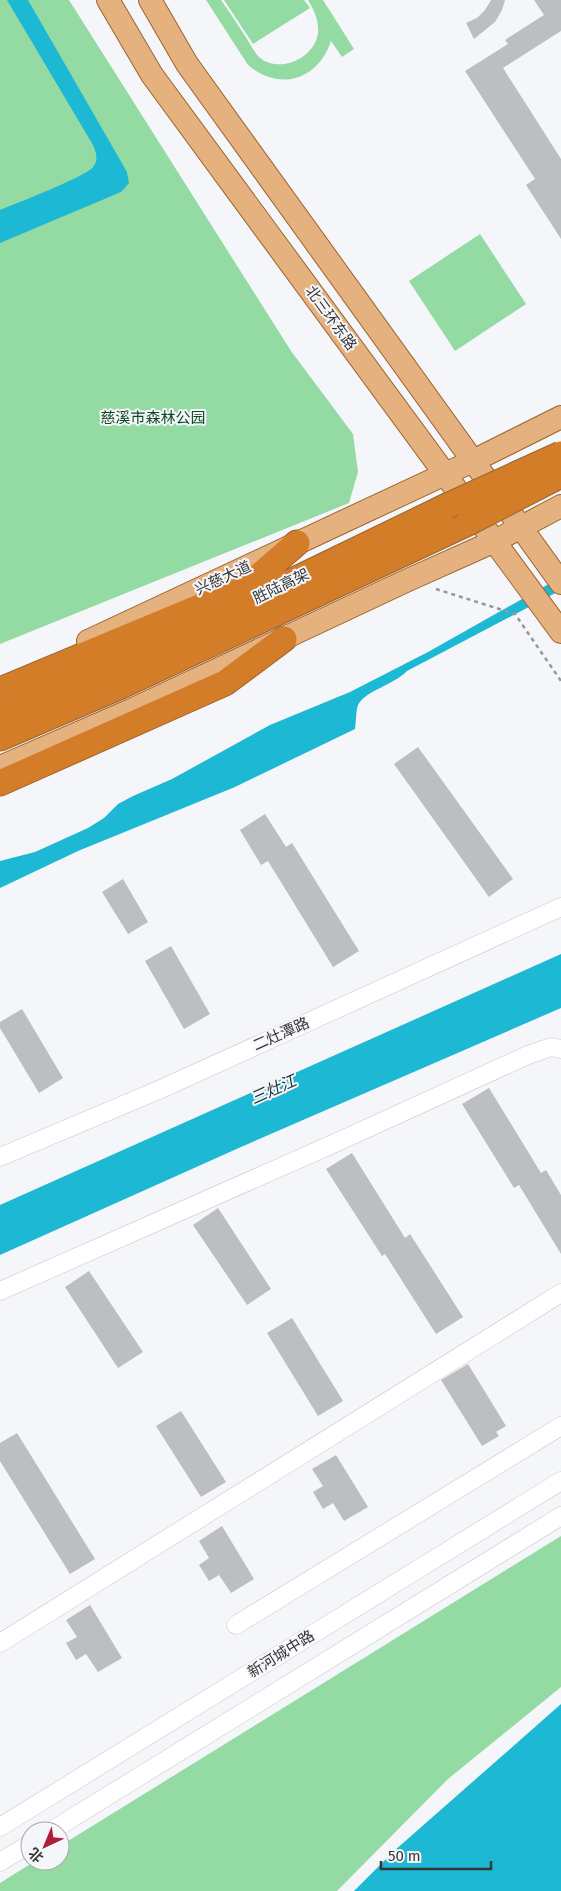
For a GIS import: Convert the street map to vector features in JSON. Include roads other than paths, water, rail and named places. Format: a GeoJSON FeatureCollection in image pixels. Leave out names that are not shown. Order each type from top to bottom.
{"type":"FeatureCollection","features":[{"type":"Feature","properties":{"kind":"highway","name":"胜陆高架"},"geometry":{"type":"LineString","coordinates":[[0,716],[113,668],[473,493],[561,454]]}},
{"type":"Feature","properties":{"kind":"highway","name":"胜陆高架"},"geometry":{"type":"LineString","coordinates":[[0,738],[121,686],[320,593],[468,523],[561,475]]}},
{"type":"Feature","properties":{"kind":"highway"},"geometry":{"type":"LineString","coordinates":[[0,690],[245,588],[297,543]]}},
{"type":"Feature","properties":{"kind":"highway"},"geometry":{"type":"LineString","coordinates":[[0,783],[225,683],[284,639]]}},
{"type":"Feature","properties":{"kind":"main road","name":"北三环东路"},"geometry":{"type":"LineString","coordinates":[[108,0],[152,75],[561,632]]}},
{"type":"Feature","properties":{"kind":"main road"},"geometry":{"type":"LineString","coordinates":[[150,0],[187,64],[561,583]]}},
{"type":"Feature","properties":{"kind":"main road","name":"兴慈大道"},"geometry":{"type":"LineString","coordinates":[[0,682],[446,474],[561,417]]}},
{"type":"Feature","properties":{"kind":"main road"},"geometry":{"type":"LineString","coordinates":[[0,767],[131,710],[495,541],[561,506]]}},
{"type":"Feature","properties":{"kind":"street","name":"二灶潭路"},"geometry":{"type":"LineString","coordinates":[[0,1157],[161,1089],[561,907]]}},
{"type":"Feature","properties":{"kind":"street"},"geometry":{"type":"LineString","coordinates":[[0,1291],[333,1144],[528,1055],[551,1047],[561,1049]]}},
{"type":"Feature","properties":{"kind":"street"},"geometry":{"type":"LineString","coordinates":[[0,1643],[561,1293]]}},
{"type":"Feature","properties":{"kind":"street"},"geometry":{"type":"LineString","coordinates":[[236,1625],[561,1426]]}},
{"type":"Feature","properties":{"kind":"street","name":"新河城中路"},"geometry":{"type":"LineString","coordinates":[[0,1827],[561,1481]]}},
{"type":"Feature","properties":{"kind":"street","name":"新河城中路"},"geometry":{"type":"LineString","coordinates":[[67,1821],[561,1516]]}},
{"type":"Feature","properties":{"kind":"street"},"geometry":{"type":"LineString","coordinates":[[0,1862],[20,1850]]}},
{"type":"Feature","properties":{"kind":"water"},"geometry":{"type":"Polygon","coordinates":[[[7,0],[28,0],[127,172],[129,183],[121,192],[0,243],[0,210],[78,177],[93,167],[96,159],[93,145],[7,0]]]}},
{"type":"Feature","properties":{"kind":"water"},"geometry":{"type":"Polygon","coordinates":[[[561,577],[561,590],[407,671],[395,680],[367,695],[358,705],[355,729],[235,787],[78,851],[0,888],[0,861],[35,852],[88,828],[104,818],[118,804],[133,796],[172,779],[270,725],[350,692],[428,652],[561,577]]]}},
{"type":"Feature","properties":{"kind":"water","name":"三灶江"},"geometry":{"type":"Polygon","coordinates":[[[561,954],[561,1008],[241,1147],[0,1255],[0,1205],[561,954]]]}},
{"type":"Feature","properties":{"kind":"water"},"geometry":{"type":"Polygon","coordinates":[[[561,1704],[561,1891],[354,1891],[394,1851],[561,1704]]]}},
{"type":"Feature","properties":{"kind":"park label","name":"慈溪市森林公园"},"geometry":{"type":"Point","coordinates":[153,418]}}]}
